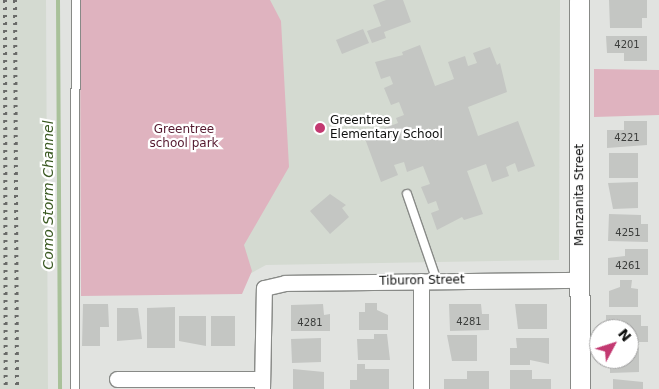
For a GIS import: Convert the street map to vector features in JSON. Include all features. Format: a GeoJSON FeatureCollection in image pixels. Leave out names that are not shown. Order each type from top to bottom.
{"type":"FeatureCollection","features":[{"type":"Feature","properties":{"kind":"street","name":"Manzanita Street"},"geometry":{"type":"LineString","coordinates":[[579,0],[580,389]]}},
{"type":"Feature","properties":{"kind":"street","name":"Tiburon Street"},"geometry":{"type":"LineString","coordinates":[[262,384],[264,288],[285,283],[580,280]]}},
{"type":"Feature","properties":{"kind":"street"},"geometry":{"type":"LineString","coordinates":[[421,281],[421,389]]}},
{"type":"Feature","properties":{"kind":"street"},"geometry":{"type":"LineString","coordinates":[[117,379],[262,384]]}},
{"type":"Feature","properties":{"kind":"lane"},"geometry":{"type":"LineString","coordinates":[[75,389],[76,0]]}},
{"type":"Feature","properties":{"kind":"lane"},"geometry":{"type":"LineString","coordinates":[[407,194],[437,281]]}},
{"type":"Feature","properties":{"kind":"shaded area"},"geometry":{"type":"Polygon","coordinates":[[[0,0],[46,0],[48,389],[0,389],[0,0]]]}},
{"type":"Feature","properties":{"kind":"shaded area","name":"Greentree Elementary School"},"geometry":{"type":"Polygon","coordinates":[[[80,0],[560,0],[559,260],[266,265],[246,276],[81,296],[80,0]]]}},
{"type":"Feature","properties":{"kind":"green space","name":"Greentree school park"},"geometry":{"type":"Polygon","coordinates":[[[80,0],[270,0],[281,21],[289,167],[244,245],[252,271],[242,294],[81,296],[80,0]]]}},
{"type":"Feature","properties":{"kind":"green space"},"geometry":{"type":"Polygon","coordinates":[[[594,69],[659,70],[659,115],[594,117],[594,69]]]}},
{"type":"Feature","properties":{"kind":"building"},"geometry":{"type":"Polygon","coordinates":[[[386,0],[403,0],[411,22],[384,32],[386,38],[372,43],[367,31],[381,26],[373,5],[386,0]]]}},
{"type":"Feature","properties":{"kind":"building"},"geometry":{"type":"Polygon","coordinates":[[[609,0],[647,0],[647,18],[642,18],[642,28],[610,28],[609,0]]]}},
{"type":"Feature","properties":{"kind":"building"},"geometry":{"type":"Polygon","coordinates":[[[363,29],[369,43],[342,54],[336,40],[363,29]]]}},
{"type":"Feature","properties":{"kind":"building"},"geometry":{"type":"Polygon","coordinates":[[[606,36],[647,36],[647,61],[624,61],[624,53],[607,53],[606,36]]]}},
{"type":"Feature","properties":{"kind":"building"},"geometry":{"type":"Polygon","coordinates":[[[420,45],[435,86],[454,79],[448,62],[465,56],[468,66],[477,63],[473,53],[490,47],[497,65],[500,63],[507,92],[468,107],[478,136],[518,121],[535,166],[518,172],[515,163],[506,167],[509,176],[492,182],[486,164],[467,171],[483,214],[464,220],[462,217],[437,230],[431,213],[439,210],[436,201],[428,204],[421,187],[430,184],[423,166],[407,172],[404,162],[394,165],[398,175],[381,182],[364,136],[398,123],[396,118],[404,115],[399,102],[391,105],[384,88],[393,84],[390,76],[381,79],[375,62],[403,55],[402,52],[420,45]]]}},
{"type":"Feature","properties":{"kind":"building"},"geometry":{"type":"Polygon","coordinates":[[[624,121],[647,121],[647,145],[607,148],[607,130],[624,130],[624,121]]]}},
{"type":"Feature","properties":{"kind":"building"},"geometry":{"type":"Polygon","coordinates":[[[609,153],[638,153],[638,178],[609,178],[609,153]]]}},
{"type":"Feature","properties":{"kind":"building"},"geometry":{"type":"Polygon","coordinates":[[[638,182],[638,208],[613,209],[608,183],[638,182]]]}},
{"type":"Feature","properties":{"kind":"building"},"geometry":{"type":"Polygon","coordinates":[[[330,194],[346,205],[342,208],[349,217],[330,234],[310,211],[330,194]]]}},
{"type":"Feature","properties":{"kind":"building"},"geometry":{"type":"Polygon","coordinates":[[[609,214],[641,215],[641,224],[648,224],[648,242],[608,241],[609,214]]]}},
{"type":"Feature","properties":{"kind":"building"},"geometry":{"type":"Polygon","coordinates":[[[625,249],[648,249],[648,275],[608,275],[608,258],[625,256],[625,249]]]}},
{"type":"Feature","properties":{"kind":"building"},"geometry":{"type":"Polygon","coordinates":[[[620,280],[632,280],[631,288],[638,289],[638,307],[609,307],[609,291],[620,287],[620,280]]]}},
{"type":"Feature","properties":{"kind":"building"},"geometry":{"type":"Polygon","coordinates":[[[365,303],[377,303],[377,310],[388,315],[388,330],[359,330],[359,312],[365,312],[365,303]]]}},
{"type":"Feature","properties":{"kind":"building"},"geometry":{"type":"Polygon","coordinates":[[[83,304],[108,304],[109,327],[100,327],[100,346],[82,346],[83,304]]]}},
{"type":"Feature","properties":{"kind":"building"},"geometry":{"type":"Polygon","coordinates":[[[323,304],[324,315],[330,314],[330,331],[291,331],[291,305],[323,304]]]}},
{"type":"Feature","properties":{"kind":"building"},"geometry":{"type":"Polygon","coordinates":[[[449,304],[481,304],[482,314],[489,314],[489,330],[450,331],[449,304]]]}},
{"type":"Feature","properties":{"kind":"building"},"geometry":{"type":"Polygon","coordinates":[[[515,304],[547,304],[547,329],[518,329],[515,304]]]}},
{"type":"Feature","properties":{"kind":"building"},"geometry":{"type":"Polygon","coordinates":[[[175,307],[175,348],[147,348],[147,308],[175,307]]]}},
{"type":"Feature","properties":{"kind":"building"},"geometry":{"type":"Polygon","coordinates":[[[117,308],[138,308],[142,339],[117,341],[117,308]]]}},
{"type":"Feature","properties":{"kind":"building"},"geometry":{"type":"Polygon","coordinates":[[[606,315],[641,315],[641,326],[648,326],[648,342],[639,342],[639,319],[606,319],[606,315]]]}},
{"type":"Feature","properties":{"kind":"building"},"geometry":{"type":"Polygon","coordinates":[[[179,316],[206,316],[206,346],[179,341],[179,316]]]}},
{"type":"Feature","properties":{"kind":"building"},"geometry":{"type":"Polygon","coordinates":[[[211,316],[235,316],[235,346],[211,346],[211,316]]]}},
{"type":"Feature","properties":{"kind":"building"},"geometry":{"type":"Polygon","coordinates":[[[374,334],[387,334],[390,360],[358,360],[357,339],[374,339],[374,334]]]}},
{"type":"Feature","properties":{"kind":"building"},"geometry":{"type":"Polygon","coordinates":[[[447,335],[477,335],[477,361],[452,361],[447,335]]]}},
{"type":"Feature","properties":{"kind":"building"},"geometry":{"type":"Polygon","coordinates":[[[321,338],[321,362],[292,363],[291,339],[321,338]]]}},
{"type":"Feature","properties":{"kind":"building"},"geometry":{"type":"Polygon","coordinates":[[[516,338],[549,338],[549,364],[530,360],[530,365],[510,365],[510,348],[517,348],[516,338]]]}},
{"type":"Feature","properties":{"kind":"building"},"geometry":{"type":"Polygon","coordinates":[[[357,364],[365,364],[365,369],[389,369],[389,389],[350,389],[350,380],[357,380],[357,364]]]}},
{"type":"Feature","properties":{"kind":"building"},"geometry":{"type":"Polygon","coordinates":[[[293,369],[324,372],[324,389],[293,389],[293,369]]]}},
{"type":"Feature","properties":{"kind":"building"},"geometry":{"type":"Polygon","coordinates":[[[610,369],[639,369],[639,372],[610,373],[610,369]]]}},
{"type":"Feature","properties":{"kind":"building"},"geometry":{"type":"Polygon","coordinates":[[[510,370],[532,370],[532,379],[551,379],[551,389],[510,389],[510,370]]]}},
{"type":"Feature","properties":{"kind":"building"},"geometry":{"type":"Polygon","coordinates":[[[467,371],[489,371],[489,389],[444,389],[444,379],[467,379],[467,371]]]}},
{"type":"Feature","properties":{"kind":"building"},"geometry":{"type":"Polygon","coordinates":[[[613,379],[643,382],[643,389],[613,389],[613,379]]]}},
{"type":"Feature","properties":{"kind":"waterway","name":"Como Storm Channel"},"geometry":{"type":"LineString","coordinates":[[58,0],[60,389]]}},
{"type":"Feature","properties":{"kind":"railway"},"geometry":{"type":"LineString","coordinates":[[5,0],[6,389]]}},
{"type":"Feature","properties":{"kind":"railway"},"geometry":{"type":"LineString","coordinates":[[15,0],[17,389]]}},
{"type":"Feature","properties":{"kind":"place","name":"Greentree Elementary School"},"geometry":{"type":"Point","coordinates":[320,128]}}]}
